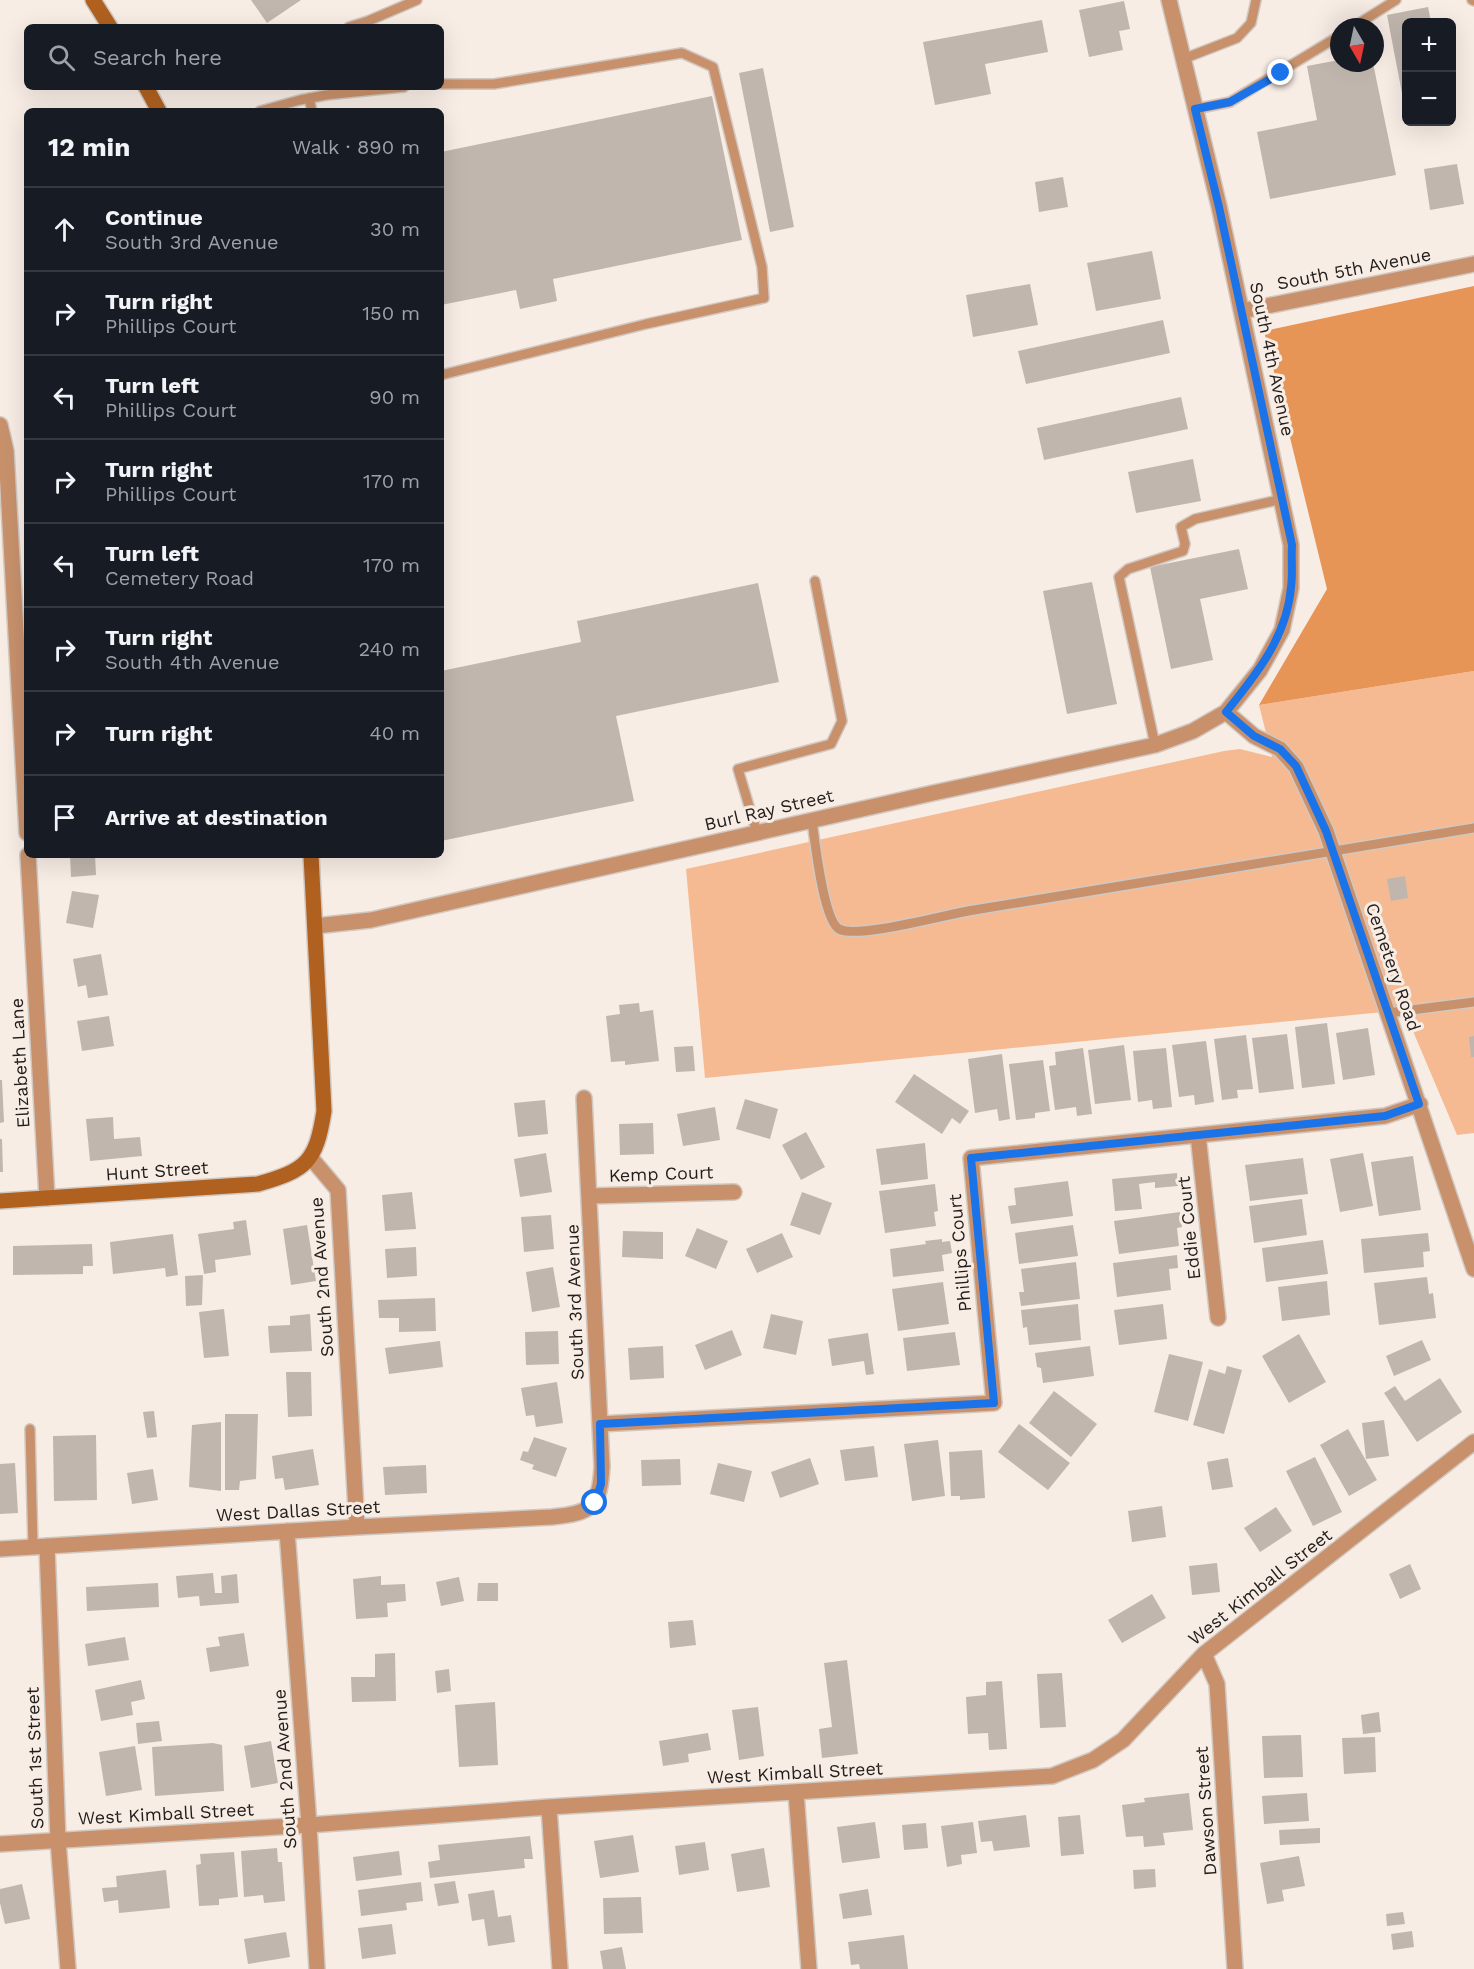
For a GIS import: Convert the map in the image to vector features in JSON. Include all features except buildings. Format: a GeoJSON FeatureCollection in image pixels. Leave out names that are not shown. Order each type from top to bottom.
{"type":"FeatureCollection","features":[{"type":"Feature","properties":{"kind":"street"},"geometry":{"type":"LineString","coordinates":[[93,0],[108,24]]}},
{"type":"Feature","properties":{"kind":"street","name":"South 4th Avenue"},"geometry":{"type":"LineString","coordinates":[[1169,0],[1242,311],[1292,545],[1291,588],[1282,630],[1260,670],[1226,712]]}},
{"type":"Feature","properties":{"kind":"street"},"geometry":{"type":"LineString","coordinates":[[150,90],[158,108]]}},
{"type":"Feature","properties":{"kind":"street","name":"South 5th Avenue"},"geometry":{"type":"LineString","coordinates":[[1242,311],[1474,264]]}},
{"type":"Feature","properties":{"kind":"street"},"geometry":{"type":"LineString","coordinates":[[0,425],[7,462],[24,776]]}},
{"type":"Feature","properties":{"kind":"street","name":"Burl Ray Street"},"geometry":{"type":"LineString","coordinates":[[315,926],[371,920],[1155,745],[1193,731],[1226,712]]}},
{"type":"Feature","properties":{"kind":"street","name":"Cemetery Road"},"geometry":{"type":"LineString","coordinates":[[1226,712],[1254,736],[1280,749],[1296,766],[1326,831],[1419,1104],[1469,1240],[1474,1269]]}},
{"type":"Feature","properties":{"kind":"street","name":"Elizabeth Lane"},"geometry":{"type":"LineString","coordinates":[[28,858],[47,1198]]}},
{"type":"Feature","properties":{"kind":"street"},"geometry":{"type":"LineString","coordinates":[[310,1158],[320,1136],[324,1111],[311,858]]}},
{"type":"Feature","properties":{"kind":"street","name":"South 3rd Avenue"},"geometry":{"type":"LineString","coordinates":[[584,1098],[600,1424],[601,1484],[595,1503]]}},
{"type":"Feature","properties":{"kind":"street","name":"Phillips Court"},"geometry":{"type":"LineString","coordinates":[[600,1424],[994,1403],[971,1158],[1385,1116],[1419,1104]]}},
{"type":"Feature","properties":{"kind":"street","name":"Eddie Court"},"geometry":{"type":"LineString","coordinates":[[1198,1135],[1218,1318]]}},
{"type":"Feature","properties":{"kind":"street","name":"Hunt Street"},"geometry":{"type":"LineString","coordinates":[[0,1201],[258,1184],[289,1175],[310,1158]]}},
{"type":"Feature","properties":{"kind":"street","name":"South 2nd Avenue"},"geometry":{"type":"LineString","coordinates":[[310,1158],[338,1190],[357,1527]]}},
{"type":"Feature","properties":{"kind":"street","name":"Kemp Court"},"geometry":{"type":"LineString","coordinates":[[590,1196],[734,1191]]}},
{"type":"Feature","properties":{"kind":"street","name":"West Kimball Street"},"geometry":{"type":"LineString","coordinates":[[0,1844],[1052,1776],[1093,1760],[1123,1740],[1204,1654],[1474,1442]]}},
{"type":"Feature","properties":{"kind":"street","name":"West Dallas Street"},"geometry":{"type":"LineString","coordinates":[[0,1549],[552,1517],[579,1514],[595,1503]]}},
{"type":"Feature","properties":{"kind":"street","name":"South 2nd Avenue"},"geometry":{"type":"LineString","coordinates":[[287,1531],[309,1825],[316,1969]]}},
{"type":"Feature","properties":{"kind":"street","name":"South 1st Street"},"geometry":{"type":"LineString","coordinates":[[40,1546],[68,1969]]}},
{"type":"Feature","properties":{"kind":"street","name":"Dawson Street"},"geometry":{"type":"LineString","coordinates":[[1204,1654],[1217,1684],[1235,1969]]}},
{"type":"Feature","properties":{"kind":"street"},"geometry":{"type":"LineString","coordinates":[[796,1792],[809,1969]]}},
{"type":"Feature","properties":{"kind":"street"},"geometry":{"type":"LineString","coordinates":[[549,1807],[560,1969]]}},
{"type":"Feature","properties":{"kind":"lane"},"geometry":{"type":"LineString","coordinates":[[357,24],[417,0]]}},
{"type":"Feature","properties":{"kind":"lane"},"geometry":{"type":"LineString","coordinates":[[1183,59],[1237,38],[1251,23],[1256,0]]}},
{"type":"Feature","properties":{"kind":"lane"},"geometry":{"type":"LineString","coordinates":[[1367,18],[1396,0]]}},
{"type":"Feature","properties":{"kind":"lane"},"geometry":{"type":"LineString","coordinates":[[1195,109],[1230,102],[1330,41]]}},
{"type":"Feature","properties":{"kind":"lane"},"geometry":{"type":"LineString","coordinates":[[444,84],[494,84],[682,53],[713,67],[762,267],[764,298],[646,324],[444,374]]}},
{"type":"Feature","properties":{"kind":"lane"},"geometry":{"type":"LineString","coordinates":[[271,108],[309,98],[378,90]]}},
{"type":"Feature","properties":{"kind":"lane"},"geometry":{"type":"LineString","coordinates":[[309,98],[311,108]]}},
{"type":"Feature","properties":{"kind":"lane"},"geometry":{"type":"LineString","coordinates":[[1155,745],[1119,577],[1128,569],[1183,552],[1185,544],[1180,527],[1195,519],[1282,499]]}},
{"type":"Feature","properties":{"kind":"lane"},"geometry":{"type":"LineString","coordinates":[[757,833],[738,769],[831,744],[842,721],[815,580]]}},
{"type":"Feature","properties":{"kind":"lane"},"geometry":{"type":"LineString","coordinates":[[812,820],[825,904],[833,923],[840,930],[855,931],[874,930],[960,912],[1474,828]]}},
{"type":"Feature","properties":{"kind":"lane"},"geometry":{"type":"LineString","coordinates":[[1389,1013],[1474,1002]]}},
{"type":"Feature","properties":{"kind":"lane"},"geometry":{"type":"LineString","coordinates":[[30,1429],[40,1546]]}},
{"type":"Feature","properties":{"kind":"shaded area"},"geometry":{"type":"Polygon","coordinates":[[[1474,286],[1474,671],[1259,705],[1327,589],[1264,331],[1474,286]]]}},
{"type":"Feature","properties":{"kind":"shaded area"},"geometry":{"type":"Polygon","coordinates":[[[1474,671],[1474,1133],[1457,1135],[1404,1010],[705,1078],[686,869],[1224,751],[1240,749],[1272,757],[1259,705],[1474,671]]]}},
{"type":"Feature","properties":{"kind":"route"},"geometry":{"type":"LineString","coordinates":[[595,1503],[601,1484],[600,1424],[994,1403],[971,1158],[1385,1116],[1419,1104],[1326,831],[1296,766],[1280,749],[1254,736],[1226,712],[1260,670],[1282,630],[1291,588],[1292,545],[1219,207],[1195,109],[1230,102],[1281,73]]}}]}
